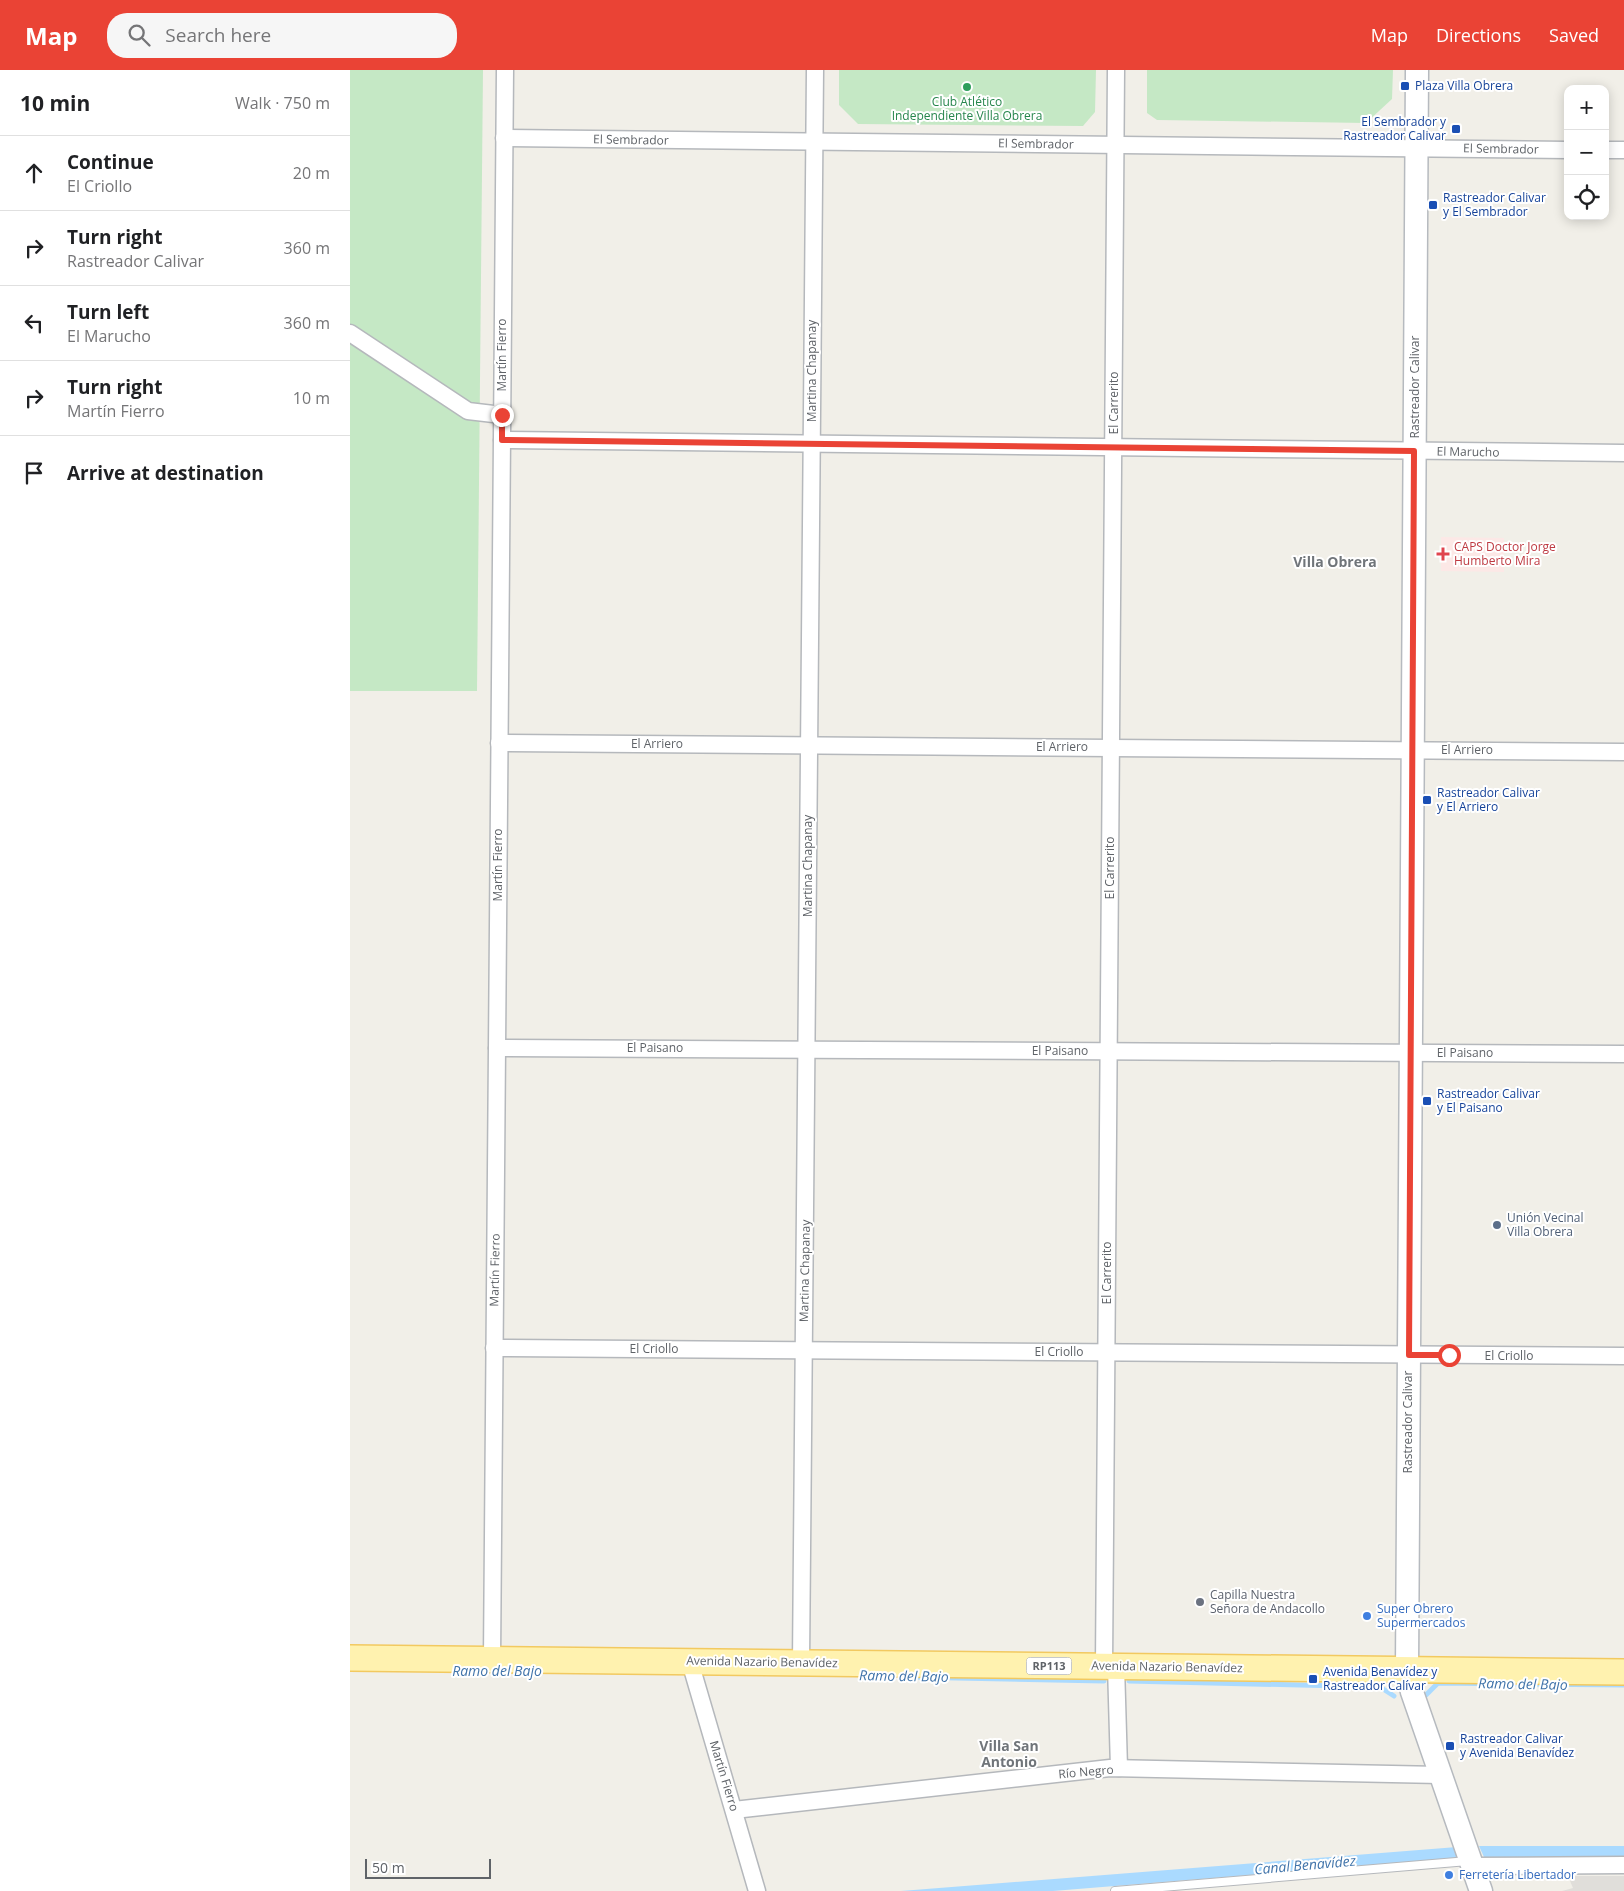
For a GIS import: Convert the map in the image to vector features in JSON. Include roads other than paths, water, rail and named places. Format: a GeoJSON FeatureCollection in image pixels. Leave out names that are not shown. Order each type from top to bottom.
{"type":"FeatureCollection","features":[{"type":"Feature","properties":{"kind":"main road","name":"Rastreador Calivar"},"geometry":{"type":"LineString","coordinates":[[1417,70],[1407,1670],[1412,1692],[1481,1891]]}},
{"type":"Feature","properties":{"kind":"main road","name":"Avenida Nazario Benavídez"},"geometry":{"type":"LineString","coordinates":[[350,1658],[1624,1672]]}},
{"type":"Feature","properties":{"kind":"street","name":"Martín Fierro"},"geometry":{"type":"LineString","coordinates":[[492,1659],[505,70]]}},
{"type":"Feature","properties":{"kind":"street","name":"Martina Chapanay"},"geometry":{"type":"LineString","coordinates":[[801,1663],[815,70]]}},
{"type":"Feature","properties":{"kind":"street","name":"El Carrerito"},"geometry":{"type":"LineString","coordinates":[[1116,70],[1107,1352],[1110,1666],[1119,1768]]}},
{"type":"Feature","properties":{"kind":"street","name":"El Sembrador"},"geometry":{"type":"LineString","coordinates":[[504,138],[1564,150]]}},
{"type":"Feature","properties":{"kind":"street"},"geometry":{"type":"LineString","coordinates":[[1609,150],[1624,150]]}},
{"type":"Feature","properties":{"kind":"street"},"geometry":{"type":"LineString","coordinates":[[350,333],[468,411],[502,415]]}},
{"type":"Feature","properties":{"kind":"street","name":"El Marucho"},"geometry":{"type":"LineString","coordinates":[[502,440],[1624,454]]}},
{"type":"Feature","properties":{"kind":"street","name":"El Arriero"},"geometry":{"type":"LineString","coordinates":[[499,743],[1624,752]]}},
{"type":"Feature","properties":{"kind":"street","name":"El Paisano"},"geometry":{"type":"LineString","coordinates":[[497,1048],[1624,1054]]}},
{"type":"Feature","properties":{"kind":"street","name":"El Criollo"},"geometry":{"type":"LineString","coordinates":[[494,1348],[1624,1356]]}},
{"type":"Feature","properties":{"kind":"street","name":"Martín Fierro"},"geometry":{"type":"LineString","coordinates":[[690,1662],[757,1891]]}},
{"type":"Feature","properties":{"kind":"street","name":"Río Negro"},"geometry":{"type":"LineString","coordinates":[[734,1810],[1119,1768],[1440,1775]]}},
{"type":"Feature","properties":{"kind":"street"},"geometry":{"type":"LineString","coordinates":[[1469,1858],[1624,1865]]}},
{"type":"Feature","properties":{"kind":"lane"},"geometry":{"type":"LineString","coordinates":[[1116,1891],[1469,1858]]}},
{"type":"Feature","properties":{"kind":"water"},"geometry":{"type":"Polygon","coordinates":[[[1479,1846],[1624,1846],[1624,1857],[1484,1857],[1479,1846]]]}},
{"type":"Feature","properties":{"kind":"water","name":"Canal Benavídez"},"geometry":{"type":"Polygon","coordinates":[[[1457,1847],[1460,1858],[1053,1891],[901,1891],[1457,1847]]]}},
{"type":"Feature","properties":{"kind":"waterway","name":"Ramo del Bajo"},"geometry":{"type":"LineString","coordinates":[[908,1677],[1104,1681]]}},
{"type":"Feature","properties":{"kind":"waterway","name":"Ramo del Bajo"},"geometry":{"type":"LineString","coordinates":[[1129,1681],[1380,1687],[1394,1696]]}},
{"type":"Feature","properties":{"kind":"waterway","name":"Ramo del Bajo"},"geometry":{"type":"LineString","coordinates":[[1426,1695],[1438,1683],[1624,1685]]}},
{"type":"Feature","properties":{"kind":"place","name":"Plaza Villa Obrera"},"geometry":{"type":"Point","coordinates":[1405,86]}},
{"type":"Feature","properties":{"kind":"place","name":"Club Atlético Independiente Villa Obrera"},"geometry":{"type":"Point","coordinates":[967,87]}},
{"type":"Feature","properties":{"kind":"place","name":"El Sembrador y Rastreador Calivar"},"geometry":{"type":"Point","coordinates":[1456,129]}},
{"type":"Feature","properties":{"kind":"place","name":"Rastreador Calivar y El Sembrador"},"geometry":{"type":"Point","coordinates":[1433,205]}},
{"type":"Feature","properties":{"kind":"place","name":"CAPS Doctor Jorge Humberto Mira"},"geometry":{"type":"Point","coordinates":[1443,554]}},
{"type":"Feature","properties":{"kind":"place","name":"Rastreador Calivar y El Arriero"},"geometry":{"type":"Point","coordinates":[1427,800]}},
{"type":"Feature","properties":{"kind":"place","name":"Rastreador Calivar y El Paisano"},"geometry":{"type":"Point","coordinates":[1427,1101]}},
{"type":"Feature","properties":{"kind":"place","name":"Unión Vecinal Villa Obrera"},"geometry":{"type":"Point","coordinates":[1497,1225]}},
{"type":"Feature","properties":{"kind":"place","name":"Capilla Nuestra Señora de Andacollo"},"geometry":{"type":"Point","coordinates":[1200,1602]}},
{"type":"Feature","properties":{"kind":"place","name":"Super Obrero Supermercados"},"geometry":{"type":"Point","coordinates":[1367,1616]}},
{"type":"Feature","properties":{"kind":"place","name":"Avenida Benavídez y Rastreador Calívar"},"geometry":{"type":"Point","coordinates":[1313,1679]}},
{"type":"Feature","properties":{"kind":"place","name":"Rastreador Calivar y Avenida Benavídez"},"geometry":{"type":"Point","coordinates":[1450,1746]}},
{"type":"Feature","properties":{"kind":"place","name":"Ferretería Libertador"},"geometry":{"type":"Point","coordinates":[1449,1875]}},
{"type":"Feature","properties":{"kind":"district","name":"Villa Obrera"},"geometry":{"type":"Point","coordinates":[1335,562]}},
{"type":"Feature","properties":{"kind":"district","name":"Villa San Antonio"},"geometry":{"type":"Point","coordinates":[1009,1754]}}]}
